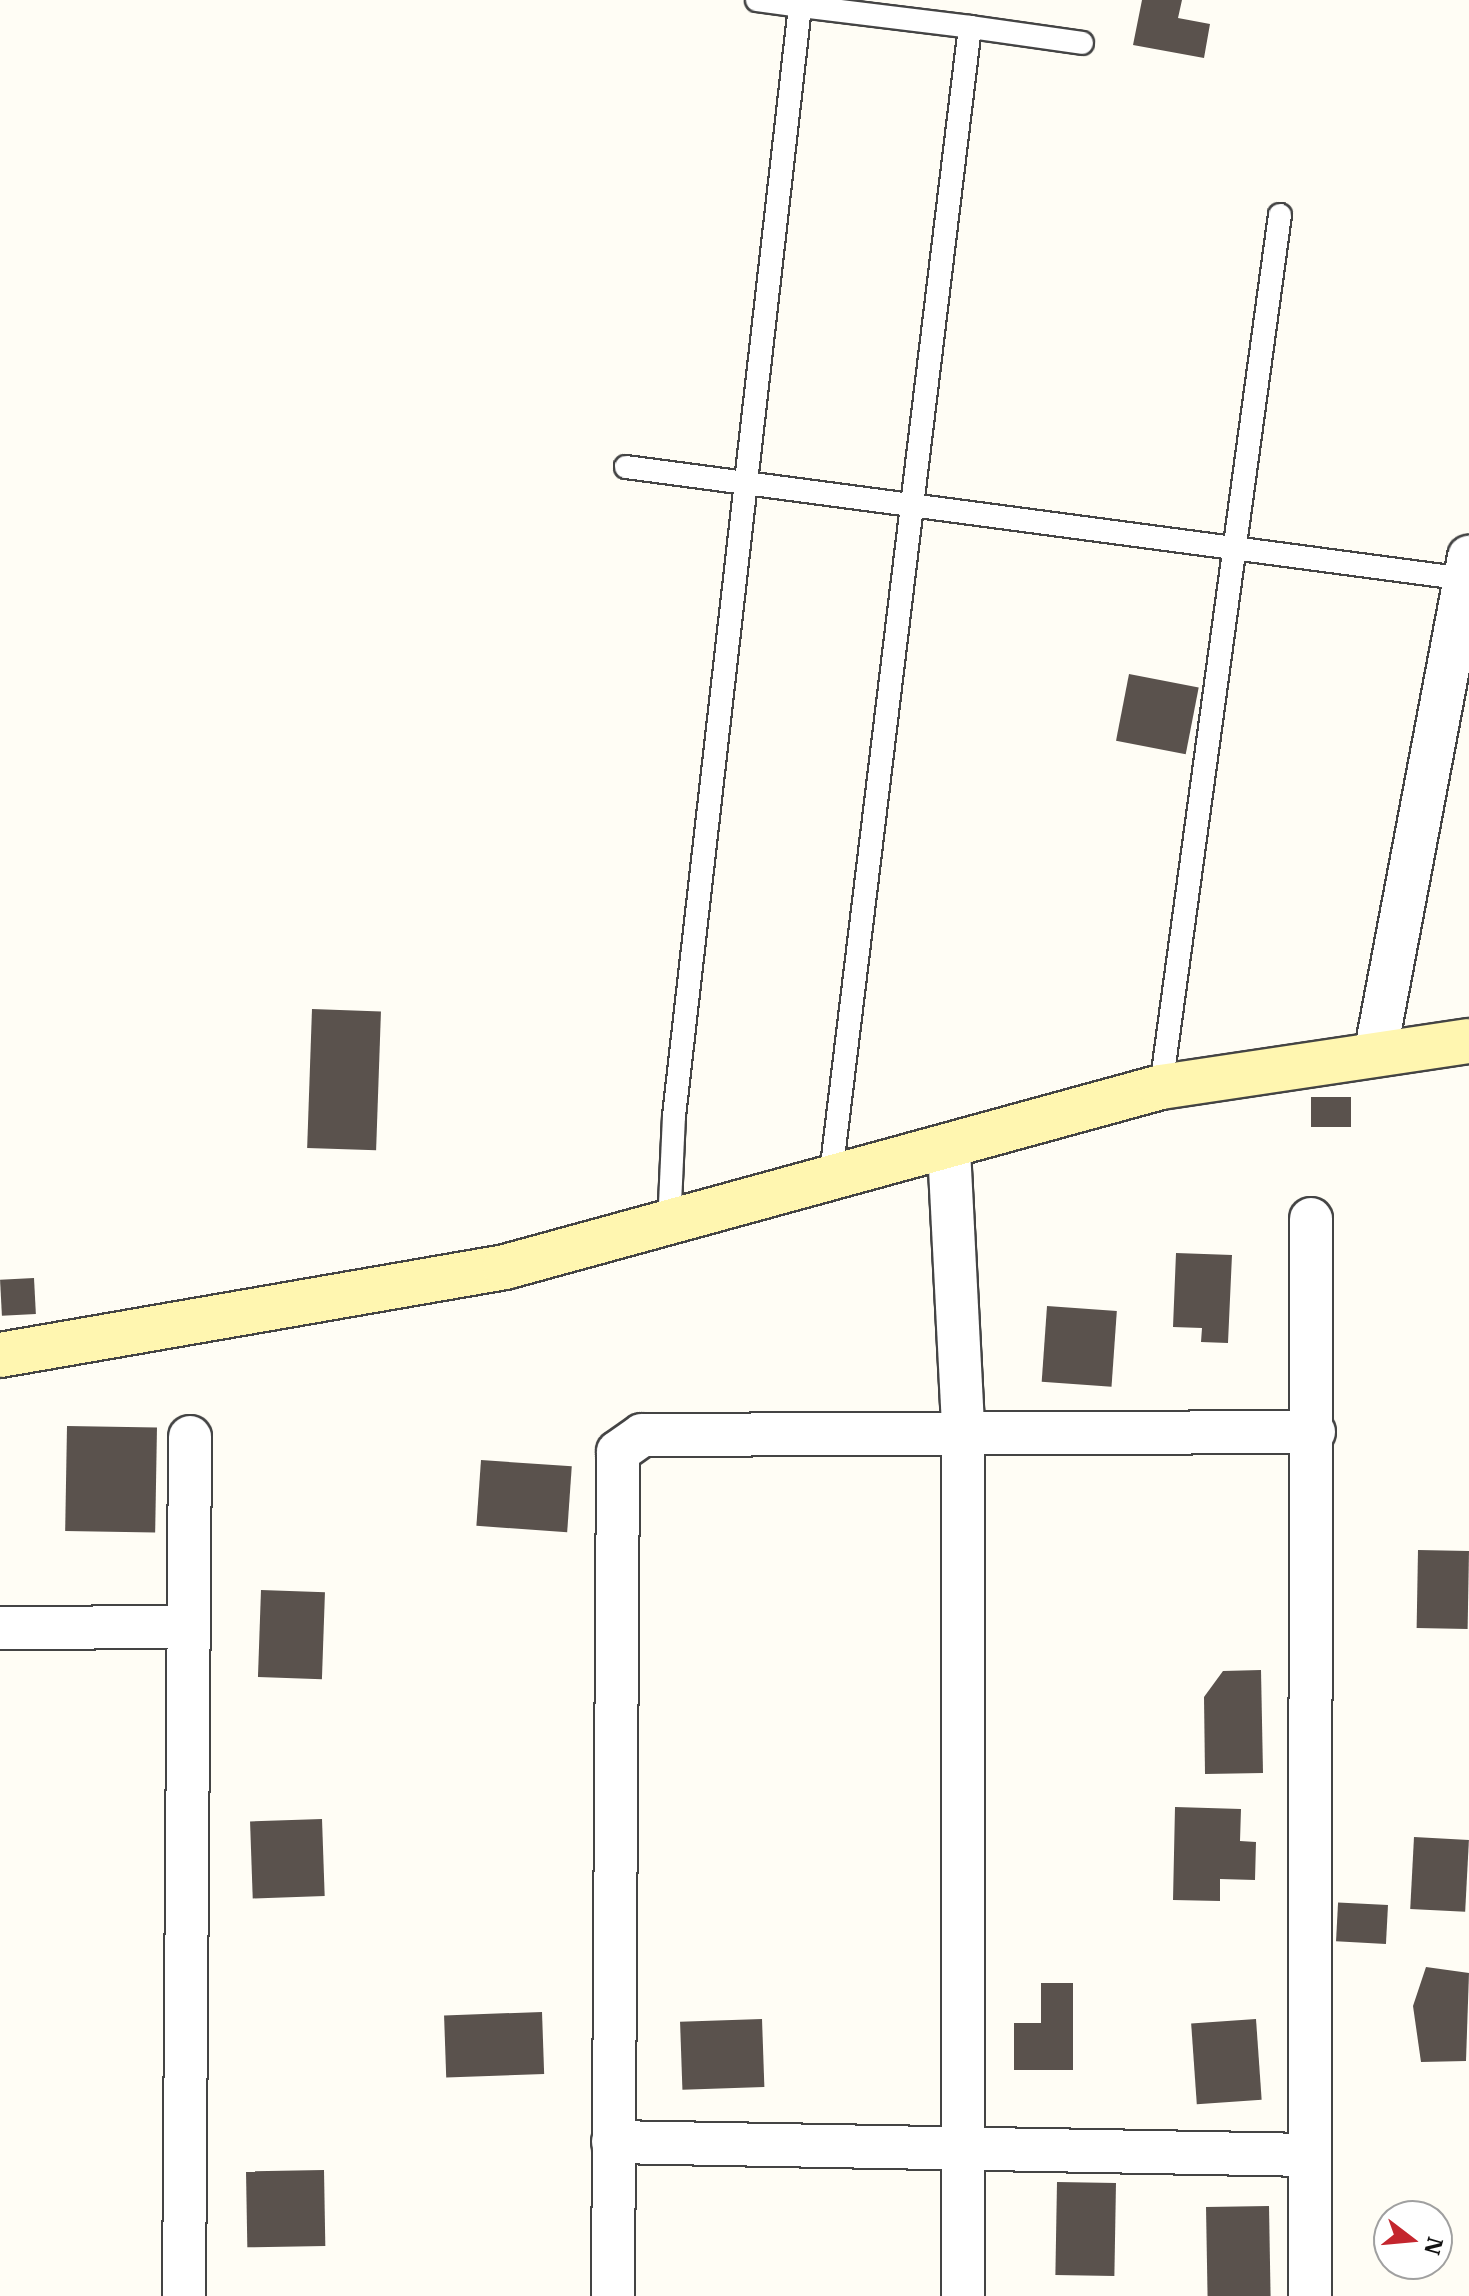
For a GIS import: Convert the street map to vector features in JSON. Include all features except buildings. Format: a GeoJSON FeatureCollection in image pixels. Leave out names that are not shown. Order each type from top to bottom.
{"type":"FeatureCollection","features":[{"type":"Feature","properties":{"kind":"street"},"geometry":{"type":"LineString","coordinates":[[1376,1050],[1467,568]]}},
{"type":"Feature","properties":{"kind":"street"},"geometry":{"type":"LineString","coordinates":[[0,1355],[505,1267],[830,1182],[1161,1087],[1376,1050],[1469,1041]]}},
{"type":"Feature","properties":{"kind":"street"},"geometry":{"type":"LineString","coordinates":[[949,1149],[963,1428],[963,2296]]}},
{"type":"Feature","properties":{"kind":"street"},"geometry":{"type":"LineString","coordinates":[[1310,2296],[1314,1432],[1311,1219]]}},
{"type":"Feature","properties":{"kind":"street"},"geometry":{"type":"LineString","coordinates":[[613,2296],[618,1452],[642,1435],[963,1428],[1314,1432]]}},
{"type":"Feature","properties":{"kind":"street"},"geometry":{"type":"LineString","coordinates":[[184,2296],[190,1437]]}},
{"type":"Feature","properties":{"kind":"street"},"geometry":{"type":"LineString","coordinates":[[0,1628],[189,1627]]}},
{"type":"Feature","properties":{"kind":"street"},"geometry":{"type":"LineString","coordinates":[[613,2142],[965,2151],[1310,2155]]}},
{"type":"Feature","properties":{"kind":"lane"},"geometry":{"type":"LineString","coordinates":[[757,0],[1082,43]]}},
{"type":"Feature","properties":{"kind":"lane"},"geometry":{"type":"LineString","coordinates":[[669,1226],[674,1116],[800,6]]}},
{"type":"Feature","properties":{"kind":"lane"},"geometry":{"type":"LineString","coordinates":[[830,1182],[970,27]]}},
{"type":"Feature","properties":{"kind":"lane"},"geometry":{"type":"LineString","coordinates":[[1161,1087],[1280,215]]}},
{"type":"Feature","properties":{"kind":"lane"},"geometry":{"type":"LineString","coordinates":[[626,467],[1233,548],[1467,568]]}}]}
